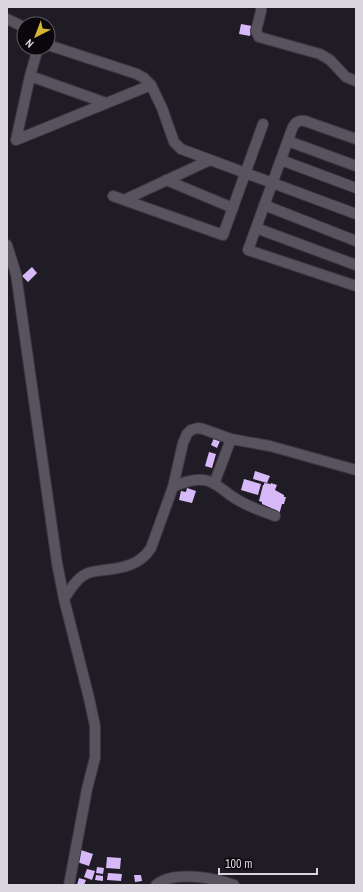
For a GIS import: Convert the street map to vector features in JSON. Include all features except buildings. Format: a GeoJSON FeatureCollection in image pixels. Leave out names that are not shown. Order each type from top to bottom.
{"type":"FeatureCollection","features":[{"type":"Feature","properties":{"kind":"street"},"geometry":{"type":"LineString","coordinates":[[261,7],[256,31],[259,37],[320,54],[330,60],[346,77],[356,81]]}},
{"type":"Feature","properties":{"kind":"street"},"geometry":{"type":"LineString","coordinates":[[56,48],[137,74],[144,78],[151,85],[162,108],[174,142],[181,149],[356,214]]}},
{"type":"Feature","properties":{"kind":"street"},"geometry":{"type":"LineString","coordinates":[[36,56],[16,140],[151,85]]}},
{"type":"Feature","properties":{"kind":"street"},"geometry":{"type":"LineString","coordinates":[[30,76],[106,103]]}},
{"type":"Feature","properties":{"kind":"street"},"geometry":{"type":"LineString","coordinates":[[356,139],[305,121],[300,120],[294,125],[248,250],[356,286]]}},
{"type":"Feature","properties":{"kind":"street"},"geometry":{"type":"LineString","coordinates":[[113,196],[223,235],[263,124]]}},
{"type":"Feature","properties":{"kind":"street"},"geometry":{"type":"LineString","coordinates":[[288,141],[356,166]]}},
{"type":"Feature","properties":{"kind":"street"},"geometry":{"type":"LineString","coordinates":[[124,200],[210,160]]}},
{"type":"Feature","properties":{"kind":"street"},"geometry":{"type":"LineString","coordinates":[[281,160],[356,188]]}},
{"type":"Feature","properties":{"kind":"street"},"geometry":{"type":"LineString","coordinates":[[166,180],[233,208]]}},
{"type":"Feature","properties":{"kind":"street"},"geometry":{"type":"LineString","coordinates":[[264,205],[356,241]]}},
{"type":"Feature","properties":{"kind":"street"},"geometry":{"type":"LineString","coordinates":[[256,228],[356,265]]}},
{"type":"Feature","properties":{"kind":"street"},"geometry":{"type":"LineString","coordinates":[[7,245],[16,274],[57,563],[64,599],[95,726],[95,758],[87,789],[69,885]]}},
{"type":"Feature","properties":{"kind":"street"},"geometry":{"type":"LineString","coordinates":[[64,599],[79,579],[85,574],[121,568],[136,562],[148,553],[173,487],[183,443],[187,434],[191,430],[198,428],[203,429],[231,438],[270,446],[356,470]]}},
{"type":"Feature","properties":{"kind":"street"},"geometry":{"type":"LineString","coordinates":[[214,484],[231,438]]}},
{"type":"Feature","properties":{"kind":"street"},"geometry":{"type":"LineString","coordinates":[[173,487],[196,480],[204,480],[214,484],[248,506],[275,516]]}},
{"type":"Feature","properties":{"kind":"street"},"geometry":{"type":"LineString","coordinates":[[156,885],[171,877],[211,879],[234,885]]}}]}
